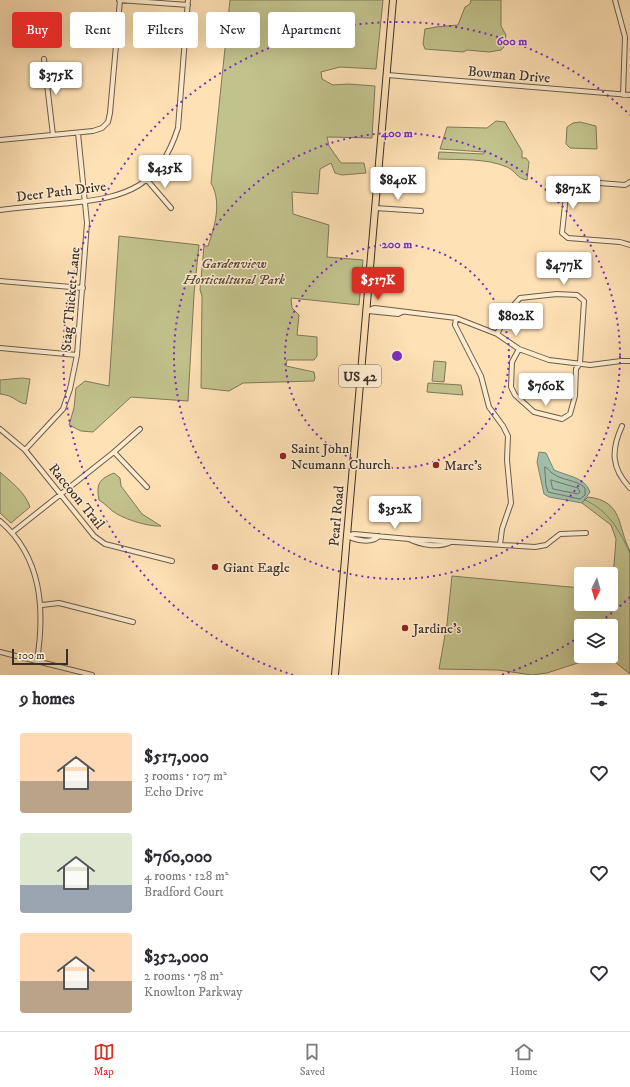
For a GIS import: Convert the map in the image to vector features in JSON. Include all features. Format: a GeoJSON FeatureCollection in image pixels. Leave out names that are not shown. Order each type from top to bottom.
{"type":"FeatureCollection","features":[{"type":"Feature","properties":{"kind":"main road","name":"Pearl Road"},"geometry":{"type":"LineString","coordinates":[[334,675],[393,0]]}},
{"type":"Feature","properties":{"kind":"street"},"geometry":{"type":"LineString","coordinates":[[0,140],[78,133],[102,128],[108,122],[112,104],[119,0],[188,5]]}},
{"type":"Feature","properties":{"kind":"street","name":"Deer Path Drive"},"geometry":{"type":"LineString","coordinates":[[0,210],[106,198],[130,191],[147,180],[162,164],[172,147],[178,128],[188,0]]}},
{"type":"Feature","properties":{"kind":"street"},"geometry":{"type":"LineString","coordinates":[[615,0],[626,37],[622,95]]}},
{"type":"Feature","properties":{"kind":"street"},"geometry":{"type":"LineString","coordinates":[[44,59],[52,136]]}},
{"type":"Feature","properties":{"kind":"street","name":"Bowman Drive"},"geometry":{"type":"LineString","coordinates":[[387,75],[630,95]]}},
{"type":"Feature","properties":{"kind":"street","name":"Stag Thicket Lane"},"geometry":{"type":"LineString","coordinates":[[25,450],[63,409],[70,389],[77,355],[87,223],[78,133]]}},
{"type":"Feature","properties":{"kind":"street"},"geometry":{"type":"LineString","coordinates":[[147,180],[171,208]]}},
{"type":"Feature","properties":{"kind":"street"},"geometry":{"type":"LineString","coordinates":[[630,182],[625,185],[574,181],[567,186],[562,233],[568,238],[620,242],[630,245]]}},
{"type":"Feature","properties":{"kind":"street"},"geometry":{"type":"LineString","coordinates":[[375,208],[421,211]]}},
{"type":"Feature","properties":{"kind":"street"},"geometry":{"type":"LineString","coordinates":[[0,281],[83,288]]}},
{"type":"Feature","properties":{"kind":"street"},"geometry":{"type":"LineString","coordinates":[[497,334],[511,308],[520,298],[533,295],[577,295],[584,302],[580,363],[576,369],[575,396],[570,414],[562,419],[534,412],[516,395],[511,387],[512,362],[519,349]]}},
{"type":"Feature","properties":{"kind":"street"},"geometry":{"type":"LineString","coordinates":[[511,308],[540,321]]}},
{"type":"Feature","properties":{"kind":"street"},"geometry":{"type":"LineString","coordinates":[[366,311],[398,314],[402,312],[456,318],[497,334],[519,349],[549,360],[590,365],[621,361],[630,362]]}},
{"type":"Feature","properties":{"kind":"street"},"geometry":{"type":"LineString","coordinates":[[456,318],[455,325],[481,376],[489,407],[503,426],[508,436],[507,460],[511,503],[502,529],[500,545]]}},
{"type":"Feature","properties":{"kind":"street"},"geometry":{"type":"LineString","coordinates":[[0,348],[77,355]]}},
{"type":"Feature","properties":{"kind":"street"},"geometry":{"type":"LineString","coordinates":[[622,426],[615,441],[614,454],[617,470],[622,480],[630,488]]}},
{"type":"Feature","properties":{"kind":"street","name":"Raccoon Trail"},"geometry":{"type":"LineString","coordinates":[[0,429],[25,450],[94,536],[105,544],[172,561]]}},
{"type":"Feature","properties":{"kind":"street"},"geometry":{"type":"LineString","coordinates":[[13,532],[114,452],[140,429]]}},
{"type":"Feature","properties":{"kind":"street"},"geometry":{"type":"LineString","coordinates":[[114,452],[147,487]]}},
{"type":"Feature","properties":{"kind":"street"},"geometry":{"type":"LineString","coordinates":[[0,521],[13,532],[30,560],[42,606],[37,661]]}},
{"type":"Feature","properties":{"kind":"street"},"geometry":{"type":"LineString","coordinates":[[346,536],[353,539],[369,540],[377,539],[379,536],[409,539],[416,543],[434,545],[443,545],[453,541],[535,547],[546,544],[560,534],[586,533]]}},
{"type":"Feature","properties":{"kind":"street"},"geometry":{"type":"LineString","coordinates":[[42,606],[58,603],[133,622]]}},
{"type":"Feature","properties":{"kind":"street"},"geometry":{"type":"LineString","coordinates":[[0,652],[92,675]]}},
{"type":"Feature","properties":{"kind":"green space","name":"Gardenview Horticultural Park"},"geometry":{"type":"Polygon","coordinates":[[[230,0],[383,0],[376,69],[340,67],[321,72],[322,79],[333,85],[348,84],[375,86],[372,138],[327,137],[329,146],[341,163],[364,163],[366,173],[342,175],[335,173],[331,163],[320,169],[318,194],[292,192],[293,214],[329,225],[327,257],[363,260],[359,305],[291,298],[292,308],[299,315],[297,335],[317,337],[317,356],[314,360],[287,360],[286,366],[314,372],[314,381],[243,383],[229,391],[201,388],[202,296],[200,290],[204,246],[208,246],[215,222],[217,206],[211,183],[225,48],[260,48],[260,12],[229,12],[230,0]]]}},
{"type":"Feature","properties":{"kind":"green space"},"geometry":{"type":"Polygon","coordinates":[[[471,0],[501,0],[501,26],[506,35],[504,47],[501,50],[489,52],[467,50],[463,52],[425,49],[423,44],[425,29],[458,25],[465,7],[470,4],[471,0]]]}},
{"type":"Feature","properties":{"kind":"green space"},"geometry":{"type":"Polygon","coordinates":[[[496,121],[505,122],[522,151],[522,158],[526,158],[529,162],[527,180],[520,178],[512,170],[499,164],[473,160],[438,159],[439,152],[484,154],[484,152],[440,149],[447,127],[487,128],[496,121]]]}},
{"type":"Feature","properties":{"kind":"green space"},"geometry":{"type":"Polygon","coordinates":[[[580,122],[596,126],[597,149],[570,148],[566,144],[567,127],[573,123],[580,122]]]}},
{"type":"Feature","properties":{"kind":"green space"},"geometry":{"type":"Polygon","coordinates":[[[119,236],[199,245],[194,294],[188,401],[131,397],[93,432],[81,431],[69,425],[74,408],[76,388],[85,381],[109,386],[119,236]]]}},
{"type":"Feature","properties":{"kind":"green space"},"geometry":{"type":"Polygon","coordinates":[[[434,361],[446,362],[444,382],[432,381],[434,361]]]}},
{"type":"Feature","properties":{"kind":"green space"},"geometry":{"type":"Polygon","coordinates":[[[22,378],[30,379],[26,404],[9,396],[0,394],[0,380],[22,378]]]}},
{"type":"Feature","properties":{"kind":"green space"},"geometry":{"type":"Polygon","coordinates":[[[428,383],[461,385],[463,395],[427,392],[428,383]]]}},
{"type":"Feature","properties":{"kind":"green space"},"geometry":{"type":"Polygon","coordinates":[[[0,472],[21,492],[30,507],[11,523],[0,513],[0,472]]]}},
{"type":"Feature","properties":{"kind":"green space"},"geometry":{"type":"Polygon","coordinates":[[[114,473],[120,478],[121,486],[142,514],[161,526],[139,523],[127,519],[115,513],[99,500],[98,486],[102,480],[114,473]]]}},
{"type":"Feature","properties":{"kind":"green space"},"geometry":{"type":"Polygon","coordinates":[[[588,497],[600,499],[614,510],[618,516],[630,551],[630,674],[616,663],[618,663],[618,619],[574,619],[574,663],[578,663],[547,673],[532,675],[498,670],[439,669],[447,624],[452,576],[574,587],[574,611],[618,611],[618,567],[614,567],[616,539],[611,525],[582,503],[588,497]]]}},
{"type":"Feature","properties":{"kind":"water"},"geometry":{"type":"Polygon","coordinates":[[[539,452],[546,453],[554,470],[580,480],[588,487],[590,492],[582,503],[549,497],[544,494],[537,462],[539,452]]]}},
{"type":"Feature","properties":{"kind":"waterway"},"geometry":{"type":"LineString","coordinates":[[585,500],[593,504],[607,516],[622,537],[630,553]]}},
{"type":"Feature","properties":{"kind":"place","name":"Saint John Neumann Church"},"geometry":{"type":"Point","coordinates":[283,456]}},
{"type":"Feature","properties":{"kind":"place","name":"Marc's"},"geometry":{"type":"Point","coordinates":[436,465]}},
{"type":"Feature","properties":{"kind":"place","name":"Giant Eagle"},"geometry":{"type":"Point","coordinates":[215,567]}},
{"type":"Feature","properties":{"kind":"place","name":"Jardine's"},"geometry":{"type":"Point","coordinates":[405,628]}}]}
